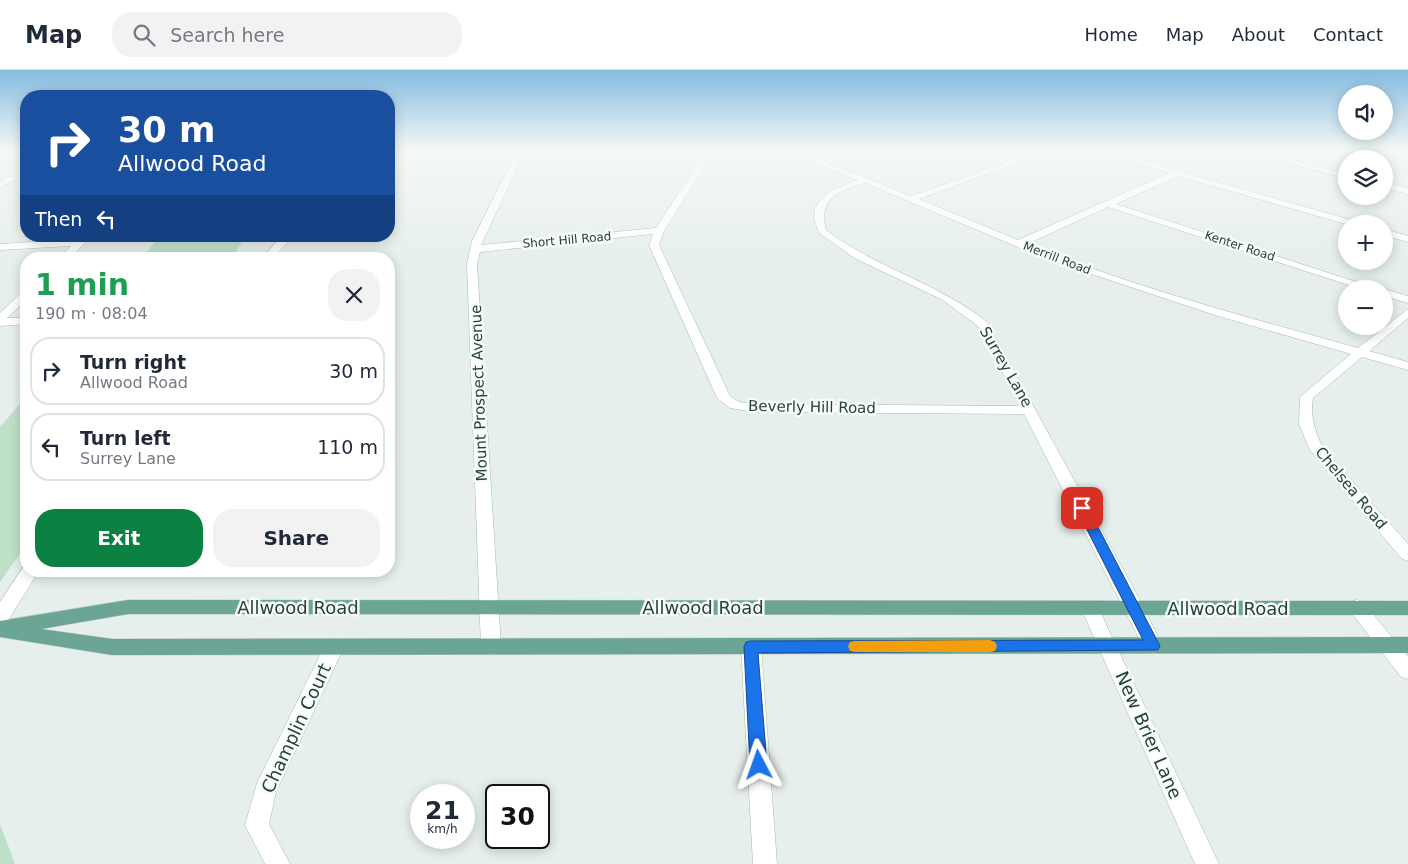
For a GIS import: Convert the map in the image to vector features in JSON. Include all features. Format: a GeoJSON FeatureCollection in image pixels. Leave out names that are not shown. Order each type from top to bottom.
{"type":"FeatureCollection","features":[{"type":"Feature","properties":{"kind":"main road","name":"Allwood Road"},"geometry":{"type":"LineString","coordinates":[[0,629],[128,607],[1408,608]]}},
{"type":"Feature","properties":{"kind":"main road","name":"Allwood Road"},"geometry":{"type":"LineString","coordinates":[[0,629],[112,648],[1408,645]]}},
{"type":"Feature","properties":{"kind":"street","name":"Mount Prospect Avenue"},"geometry":{"type":"LineString","coordinates":[[491,647],[472,264],[475,249],[504,188]]}},
{"type":"Feature","properties":{"kind":"street","name":"Beverly Hill Road"},"geometry":{"type":"LineString","coordinates":[[686,188],[659,231],[654,245],[659,260],[724,398],[735,405],[754,408],[1030,410]]}},
{"type":"Feature","properties":{"kind":"street","name":"Surrey Lane"},"geometry":{"type":"LineString","coordinates":[[844,188],[825,199],[818,209],[822,231],[854,253],[974,315],[990,335],[1135,608],[1153,646]]}},
{"type":"Feature","properties":{"kind":"street","name":"Merrill Road"},"geometry":{"type":"LineString","coordinates":[[887,188],[1018,244],[1152,292],[1408,366]]}},
{"type":"Feature","properties":{"kind":"street"},"geometry":{"type":"LineString","coordinates":[[911,198],[939,188]]}},
{"type":"Feature","properties":{"kind":"street"},"geometry":{"type":"LineString","coordinates":[[1018,244],[1143,188]]}},
{"type":"Feature","properties":{"kind":"street"},"geometry":{"type":"LineString","coordinates":[[1230,188],[1338,219]]}},
{"type":"Feature","properties":{"kind":"street","name":"Kenter Road"},"geometry":{"type":"LineString","coordinates":[[1108,204],[1344,280]]}},
{"type":"Feature","properties":{"kind":"street","name":"Short Hill Road"},"geometry":{"type":"LineString","coordinates":[[475,249],[659,231]]}},
{"type":"Feature","properties":{"kind":"street"},"geometry":{"type":"LineString","coordinates":[[1393,235],[1408,239]]}},
{"type":"Feature","properties":{"kind":"street"},"geometry":{"type":"LineString","coordinates":[[0,248],[56,242]]}},
{"type":"Feature","properties":{"kind":"street"},"geometry":{"type":"LineString","coordinates":[[70,252],[81,242]]}},
{"type":"Feature","properties":{"kind":"street"},"geometry":{"type":"LineString","coordinates":[[273,252],[282,242]]}},
{"type":"Feature","properties":{"kind":"street"},"geometry":{"type":"LineString","coordinates":[[1393,295],[1408,300]]}},
{"type":"Feature","properties":{"kind":"street"},"geometry":{"type":"LineString","coordinates":[[0,321],[20,300]]}},
{"type":"Feature","properties":{"kind":"street","name":"Chelsea Road"},"geometry":{"type":"LineString","coordinates":[[1408,312],[1307,396],[1304,420],[1308,434],[1317,450],[1408,555]]}},
{"type":"Feature","properties":{"kind":"street"},"geometry":{"type":"LineString","coordinates":[[0,321],[20,321]]}},
{"type":"Feature","properties":{"kind":"street"},"geometry":{"type":"LineString","coordinates":[[0,617],[26,577]]}},
{"type":"Feature","properties":{"kind":"street"},"geometry":{"type":"LineString","coordinates":[[1357,607],[1408,671]]}},
{"type":"Feature","properties":{"kind":"street","name":"New Brier Lane"},"geometry":{"type":"LineString","coordinates":[[1090,608],[1110,646],[1207,864]]}},
{"type":"Feature","properties":{"kind":"street","name":"Champlin Court"},"geometry":{"type":"LineString","coordinates":[[278,864],[257,825],[265,791],[334,647]]}},
{"type":"Feature","properties":{"kind":"street"},"geometry":{"type":"LineString","coordinates":[[751,647],[765,864]]}},
{"type":"Feature","properties":{"kind":"green space"},"geometry":{"type":"Polygon","coordinates":[[[155,242],[242,242],[236,252],[147,252],[155,242]]]}},
{"type":"Feature","properties":{"kind":"green space"},"geometry":{"type":"Polygon","coordinates":[[[20,404],[20,554],[0,582],[0,427],[20,404]]]}},
{"type":"Feature","properties":{"kind":"green space"},"geometry":{"type":"Polygon","coordinates":[[[0,824],[15,864],[0,864],[0,824]]]}},
{"type":"Feature","properties":{"kind":"slow traffic"},"geometry":{"type":"LineString","coordinates":[[855,646],[990,646]]}},
{"type":"Feature","properties":{"kind":"route"},"geometry":{"type":"LineString","coordinates":[[759,765],[751,647],[1153,646],[1082,508]]}}]}
